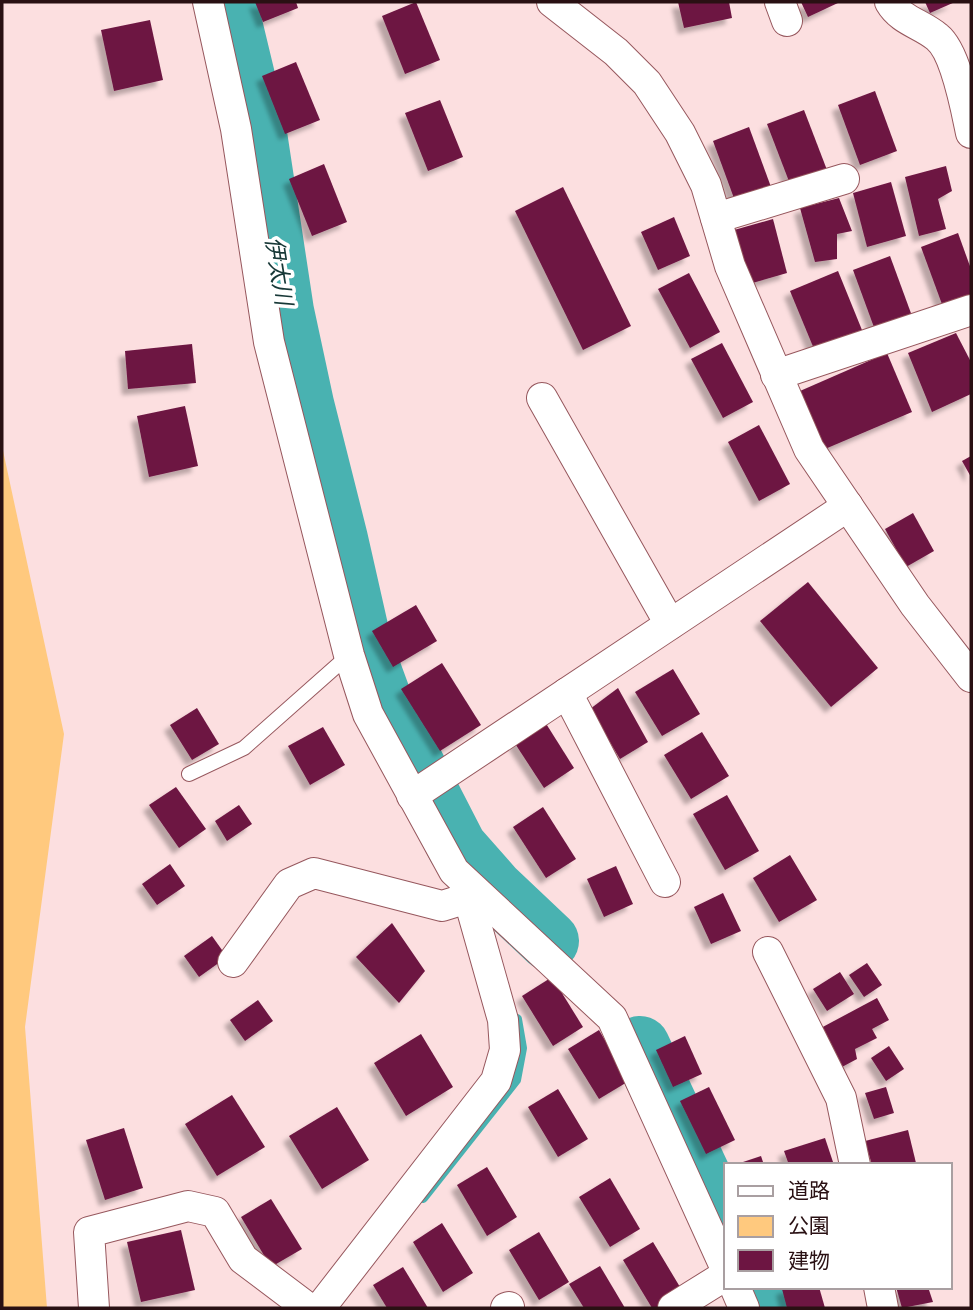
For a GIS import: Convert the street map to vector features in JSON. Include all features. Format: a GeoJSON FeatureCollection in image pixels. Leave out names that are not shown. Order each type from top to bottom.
{"type":"FeatureCollection","features":[{"type":"Feature","properties":{"kind":"street"},"geometry":{"type":"LineString","coordinates":[[208,2],[236,129],[269,342],[349,655],[368,714],[466,889],[612,1018],[724,1265]]}},
{"type":"Feature","properties":{"kind":"street"},"geometry":{"type":"LineString","coordinates":[[552,2],[616,52],[647,83],[680,133],[706,185],[730,266],[809,449],[915,606],[971,677]]}},
{"type":"Feature","properties":{"kind":"street"},"geometry":{"type":"LineString","coordinates":[[890,2],[908,21],[939,38],[951,56],[971,133]]}},
{"type":"Feature","properties":{"kind":"street"},"geometry":{"type":"LineString","coordinates":[[716,218],[844,180]]}},
{"type":"Feature","properties":{"kind":"street"},"geometry":{"type":"LineString","coordinates":[[776,375],[971,310]]}},
{"type":"Feature","properties":{"kind":"street"},"geometry":{"type":"LineString","coordinates":[[542,398],[670,624]]}},
{"type":"Feature","properties":{"kind":"street"},"geometry":{"type":"LineString","coordinates":[[412,796],[848,506]]}},
{"type":"Feature","properties":{"kind":"street"},"geometry":{"type":"LineString","coordinates":[[567,693],[665,882]]}},
{"type":"Feature","properties":{"kind":"street"},"geometry":{"type":"LineString","coordinates":[[233,962],[289,884],[314,873],[442,906],[466,889]]}},
{"type":"Feature","properties":{"kind":"street"},"geometry":{"type":"LineString","coordinates":[[320,1308],[496,1081],[505,1050],[503,1020],[466,889]]}},
{"type":"Feature","properties":{"kind":"street"},"geometry":{"type":"LineString","coordinates":[[768,952],[841,1098],[855,1163]]}},
{"type":"Feature","properties":{"kind":"street"},"geometry":{"type":"LineString","coordinates":[[94,1308],[89,1232],[188,1206],[215,1212],[243,1259],[308,1308]]}},
{"type":"Feature","properties":{"kind":"street"},"geometry":{"type":"LineString","coordinates":[[673,1308],[724,1276]]}},
{"type":"Feature","properties":{"kind":"street"},"geometry":{"type":"LineString","coordinates":[[736,1289],[744,1308]]}},
{"type":"Feature","properties":{"kind":"street"},"geometry":{"type":"LineString","coordinates":[[879,1289],[883,1308]]}},
{"type":"Feature","properties":{"kind":"lane"},"geometry":{"type":"LineString","coordinates":[[189,774],[244,748],[349,655]]}},
{"type":"Feature","properties":{"kind":"green space"},"geometry":{"type":"Polygon","coordinates":[[[2,446],[64,734],[25,1027],[47,1308],[2,1308],[2,446]]]}},
{"type":"Feature","properties":{"kind":"building"},"geometry":{"type":"Polygon","coordinates":[[[255,2],[296,2],[298,8],[263,22],[255,2]]]}},
{"type":"Feature","properties":{"kind":"building"},"geometry":{"type":"Polygon","coordinates":[[[416,2],[440,60],[405,74],[382,16],[416,2]]]}},
{"type":"Feature","properties":{"kind":"building"},"geometry":{"type":"Polygon","coordinates":[[[678,2],[729,2],[732,18],[684,28],[678,2]]]}},
{"type":"Feature","properties":{"kind":"building"},"geometry":{"type":"Polygon","coordinates":[[[801,2],[840,2],[808,17],[801,2]]]}},
{"type":"Feature","properties":{"kind":"building"},"geometry":{"type":"Polygon","coordinates":[[[925,2],[955,2],[930,13],[925,2]]]}},
{"type":"Feature","properties":{"kind":"building"},"geometry":{"type":"Polygon","coordinates":[[[150,20],[163,80],[114,91],[101,30],[150,20]]]}},
{"type":"Feature","properties":{"kind":"building"},"geometry":{"type":"Polygon","coordinates":[[[296,62],[320,120],[285,134],[262,76],[296,62]]]}},
{"type":"Feature","properties":{"kind":"building"},"geometry":{"type":"Polygon","coordinates":[[[875,91],[897,151],[860,165],[838,105],[875,91]]]}},
{"type":"Feature","properties":{"kind":"building"},"geometry":{"type":"Polygon","coordinates":[[[440,100],[463,157],[428,171],[405,113],[440,100]]]}},
{"type":"Feature","properties":{"kind":"building"},"geometry":{"type":"Polygon","coordinates":[[[804,110],[827,170],[790,184],[767,124],[804,110]]]}},
{"type":"Feature","properties":{"kind":"building"},"geometry":{"type":"Polygon","coordinates":[[[749,127],[771,187],[735,201],[713,141],[749,127]]]}},
{"type":"Feature","properties":{"kind":"building"},"geometry":{"type":"Polygon","coordinates":[[[324,164],[347,222],[312,236],[289,179],[324,164]]]}},
{"type":"Feature","properties":{"kind":"building"},"geometry":{"type":"Polygon","coordinates":[[[946,166],[952,191],[938,199],[946,229],[919,236],[905,177],[946,166]]]}},
{"type":"Feature","properties":{"kind":"building"},"geometry":{"type":"Polygon","coordinates":[[[891,182],[906,236],[867,247],[853,193],[891,182]]]}},
{"type":"Feature","properties":{"kind":"building"},"geometry":{"type":"Polygon","coordinates":[[[563,187],[631,326],[583,350],[515,211],[563,187]]]}},
{"type":"Feature","properties":{"kind":"building"},"geometry":{"type":"Polygon","coordinates":[[[839,198],[852,231],[837,234],[837,259],[815,262],[800,208],[839,198]]]}},
{"type":"Feature","properties":{"kind":"building"},"geometry":{"type":"Polygon","coordinates":[[[674,217],[690,256],[658,270],[641,232],[674,217]]]}},
{"type":"Feature","properties":{"kind":"building"},"geometry":{"type":"Polygon","coordinates":[[[773,219],[787,273],[749,284],[734,230],[773,219]]]}},
{"type":"Feature","properties":{"kind":"building"},"geometry":{"type":"Polygon","coordinates":[[[958,233],[971,269],[971,297],[943,307],[921,247],[958,233]]]}},
{"type":"Feature","properties":{"kind":"building"},"geometry":{"type":"Polygon","coordinates":[[[890,256],[912,316],[875,330],[853,270],[890,256]]]}},
{"type":"Feature","properties":{"kind":"building"},"geometry":{"type":"Polygon","coordinates":[[[838,271],[862,330],[814,349],[790,291],[838,271]]]}},
{"type":"Feature","properties":{"kind":"building"},"geometry":{"type":"Polygon","coordinates":[[[689,273],[720,332],[690,348],[658,289],[689,273]]]}},
{"type":"Feature","properties":{"kind":"building"},"geometry":{"type":"Polygon","coordinates":[[[956,333],[971,362],[971,394],[932,412],[908,353],[956,333]]]}},
{"type":"Feature","properties":{"kind":"building"},"geometry":{"type":"Polygon","coordinates":[[[722,343],[753,402],[723,418],[691,359],[722,343]]]}},
{"type":"Feature","properties":{"kind":"building"},"geometry":{"type":"Polygon","coordinates":[[[192,344],[196,383],[128,389],[125,351],[192,344]]]}},
{"type":"Feature","properties":{"kind":"building"},"geometry":{"type":"Polygon","coordinates":[[[887,353],[912,412],[825,449],[800,391],[887,353]]]}},
{"type":"Feature","properties":{"kind":"building"},"geometry":{"type":"Polygon","coordinates":[[[185,406],[198,466],[149,477],[137,416],[185,406]]]}},
{"type":"Feature","properties":{"kind":"building"},"geometry":{"type":"Polygon","coordinates":[[[759,425],[790,484],[759,501],[728,442],[759,425]]]}},
{"type":"Feature","properties":{"kind":"building"},"geometry":{"type":"Polygon","coordinates":[[[971,456],[971,477],[962,461],[971,456]]]}},
{"type":"Feature","properties":{"kind":"building"},"geometry":{"type":"Polygon","coordinates":[[[913,513],[934,551],[906,567],[885,529],[913,513]]]}},
{"type":"Feature","properties":{"kind":"building"},"geometry":{"type":"Polygon","coordinates":[[[808,582],[878,668],[831,707],[760,621],[808,582]]]}},
{"type":"Feature","properties":{"kind":"building"},"geometry":{"type":"Polygon","coordinates":[[[416,605],[437,641],[393,667],[372,631],[416,605]]]}},
{"type":"Feature","properties":{"kind":"building"},"geometry":{"type":"Polygon","coordinates":[[[442,663],[481,725],[440,751],[401,689],[442,663]]]}},
{"type":"Feature","properties":{"kind":"building"},"geometry":{"type":"Polygon","coordinates":[[[673,669],[700,714],[662,736],[635,692],[673,669]]]}},
{"type":"Feature","properties":{"kind":"building"},"geometry":{"type":"Polygon","coordinates":[[[618,688],[648,742],[620,759],[590,709],[618,688]]]}},
{"type":"Feature","properties":{"kind":"building"},"geometry":{"type":"Polygon","coordinates":[[[197,708],[219,744],[192,760],[170,725],[197,708]]]}},
{"type":"Feature","properties":{"kind":"building"},"geometry":{"type":"Polygon","coordinates":[[[545,722],[574,768],[544,788],[514,742],[545,722]]]}},
{"type":"Feature","properties":{"kind":"building"},"geometry":{"type":"Polygon","coordinates":[[[323,727],[345,765],[310,785],[288,746],[323,727]]]}},
{"type":"Feature","properties":{"kind":"building"},"geometry":{"type":"Polygon","coordinates":[[[702,732],[729,776],[691,799],[664,755],[702,732]]]}},
{"type":"Feature","properties":{"kind":"building"},"geometry":{"type":"Polygon","coordinates":[[[176,787],[206,829],[179,848],[149,805],[176,787]]]}},
{"type":"Feature","properties":{"kind":"building"},"geometry":{"type":"Polygon","coordinates":[[[727,795],[759,851],[725,870],[693,814],[727,795]]]}},
{"type":"Feature","properties":{"kind":"building"},"geometry":{"type":"Polygon","coordinates":[[[239,805],[252,824],[227,841],[215,821],[239,805]]]}},
{"type":"Feature","properties":{"kind":"building"},"geometry":{"type":"Polygon","coordinates":[[[543,807],[576,859],[546,878],[513,827],[543,807]]]}},
{"type":"Feature","properties":{"kind":"building"},"geometry":{"type":"Polygon","coordinates":[[[790,855],[817,900],[779,922],[753,878],[790,855]]]}},
{"type":"Feature","properties":{"kind":"building"},"geometry":{"type":"Polygon","coordinates":[[[170,864],[185,886],[157,905],[142,884],[170,864]]]}},
{"type":"Feature","properties":{"kind":"building"},"geometry":{"type":"Polygon","coordinates":[[[616,866],[633,904],[604,917],[587,879],[616,866]]]}},
{"type":"Feature","properties":{"kind":"building"},"geometry":{"type":"Polygon","coordinates":[[[723,893],[741,931],[711,944],[694,907],[723,893]]]}},
{"type":"Feature","properties":{"kind":"building"},"geometry":{"type":"Polygon","coordinates":[[[392,923],[425,971],[399,1003],[356,957],[392,923]]]}},
{"type":"Feature","properties":{"kind":"building"},"geometry":{"type":"Polygon","coordinates":[[[212,936],[227,957],[199,977],[184,956],[212,936]]]}},
{"type":"Feature","properties":{"kind":"building"},"geometry":{"type":"Polygon","coordinates":[[[867,963],[882,985],[864,997],[849,975],[867,963]]]}},
{"type":"Feature","properties":{"kind":"building"},"geometry":{"type":"Polygon","coordinates":[[[840,972],[854,994],[827,1011],[813,989],[840,972]]]}},
{"type":"Feature","properties":{"kind":"building"},"geometry":{"type":"Polygon","coordinates":[[[552,977],[583,1027],[553,1046],[522,996],[552,977]]]}},
{"type":"Feature","properties":{"kind":"building"},"geometry":{"type":"Polygon","coordinates":[[[877,998],[889,1020],[872,1029],[877,1038],[855,1049],[857,1059],[840,1068],[819,1029],[877,998]]]}},
{"type":"Feature","properties":{"kind":"building"},"geometry":{"type":"Polygon","coordinates":[[[258,1000],[273,1021],[245,1041],[230,1020],[258,1000]]]}},
{"type":"Feature","properties":{"kind":"building"},"geometry":{"type":"Polygon","coordinates":[[[599,1030],[629,1081],[599,1099],[568,1049],[599,1030]]]}},
{"type":"Feature","properties":{"kind":"building"},"geometry":{"type":"Polygon","coordinates":[[[421,1034],[453,1087],[406,1116],[374,1063],[421,1034]]]}},
{"type":"Feature","properties":{"kind":"building"},"geometry":{"type":"Polygon","coordinates":[[[685,1036],[702,1074],[673,1087],[656,1050],[685,1036]]]}},
{"type":"Feature","properties":{"kind":"building"},"geometry":{"type":"Polygon","coordinates":[[[889,1046],[904,1069],[886,1081],[871,1058],[889,1046]]]}},
{"type":"Feature","properties":{"kind":"building"},"geometry":{"type":"Polygon","coordinates":[[[709,1087],[735,1140],[706,1154],[680,1101],[709,1087]]]}},
{"type":"Feature","properties":{"kind":"building"},"geometry":{"type":"Polygon","coordinates":[[[886,1087],[894,1113],[874,1119],[865,1093],[886,1087]]]}},
{"type":"Feature","properties":{"kind":"building"},"geometry":{"type":"Polygon","coordinates":[[[558,1089],[588,1139],[558,1157],[528,1107],[558,1089]]]}},
{"type":"Feature","properties":{"kind":"building"},"geometry":{"type":"Polygon","coordinates":[[[232,1095],[265,1147],[217,1176],[185,1124],[232,1095]]]}},
{"type":"Feature","properties":{"kind":"building"},"geometry":{"type":"Polygon","coordinates":[[[337,1107],[369,1160],[322,1189],[289,1136],[337,1107]]]}},
{"type":"Feature","properties":{"kind":"building"},"geometry":{"type":"Polygon","coordinates":[[[124,1128],[143,1188],[105,1200],[86,1140],[124,1128]]]}},
{"type":"Feature","properties":{"kind":"building"},"geometry":{"type":"Polygon","coordinates":[[[908,1130],[916,1163],[871,1163],[865,1141],[908,1130]]]}},
{"type":"Feature","properties":{"kind":"building"},"geometry":{"type":"Polygon","coordinates":[[[825,1138],[833,1163],[788,1163],[784,1151],[825,1138]]]}},
{"type":"Feature","properties":{"kind":"building"},"geometry":{"type":"Polygon","coordinates":[[[761,1156],[763,1163],[740,1163],[761,1156]]]}},
{"type":"Feature","properties":{"kind":"building"},"geometry":{"type":"Polygon","coordinates":[[[487,1167],[517,1217],[487,1236],[457,1185],[487,1167]]]}},
{"type":"Feature","properties":{"kind":"building"},"geometry":{"type":"Polygon","coordinates":[[[610,1178],[640,1229],[610,1247],[579,1197],[610,1178]]]}},
{"type":"Feature","properties":{"kind":"building"},"geometry":{"type":"Polygon","coordinates":[[[271,1199],[302,1249],[271,1267],[241,1217],[271,1199]]]}},
{"type":"Feature","properties":{"kind":"building"},"geometry":{"type":"Polygon","coordinates":[[[442,1223],[473,1273],[443,1292],[413,1242],[442,1223]]]}},
{"type":"Feature","properties":{"kind":"building"},"geometry":{"type":"Polygon","coordinates":[[[181,1230],[195,1290],[141,1302],[127,1242],[181,1230]]]}},
{"type":"Feature","properties":{"kind":"building"},"geometry":{"type":"Polygon","coordinates":[[[539,1232],[569,1282],[539,1300],[509,1250],[539,1232]]]}},
{"type":"Feature","properties":{"kind":"building"},"geometry":{"type":"Polygon","coordinates":[[[653,1242],[683,1292],[657,1308],[652,1308],[623,1260],[653,1242]]]}},
{"type":"Feature","properties":{"kind":"building"},"geometry":{"type":"Polygon","coordinates":[[[600,1266],[625,1308],[584,1308],[569,1284],[600,1266]]]}},
{"type":"Feature","properties":{"kind":"building"},"geometry":{"type":"Polygon","coordinates":[[[403,1267],[428,1308],[387,1308],[373,1285],[403,1267]]]}},
{"type":"Feature","properties":{"kind":"building"},"geometry":{"type":"Polygon","coordinates":[[[782,1289],[820,1289],[825,1308],[787,1308],[782,1289]]]}},
{"type":"Feature","properties":{"kind":"building"},"geometry":{"type":"Polygon","coordinates":[[[897,1289],[929,1289],[933,1302],[902,1308],[897,1289]]]}},
{"type":"Feature","properties":{"kind":"waterway","name":"伊太川"},"geometry":{"type":"LineString","coordinates":[[227,2],[254,114],[284,311],[362,645],[384,705],[457,847],[494,889],[549,941]]}},
{"type":"Feature","properties":{"kind":"waterway"},"geometry":{"type":"LineString","coordinates":[[423,1198],[516,1080],[522,1048],[517,1019]]}},
{"type":"Feature","properties":{"kind":"waterway"},"geometry":{"type":"LineString","coordinates":[[640,1046],[724,1225]]}},
{"type":"Feature","properties":{"kind":"waterway"},"geometry":{"type":"LineString","coordinates":[[755,1289],[761,1308]]}}]}
